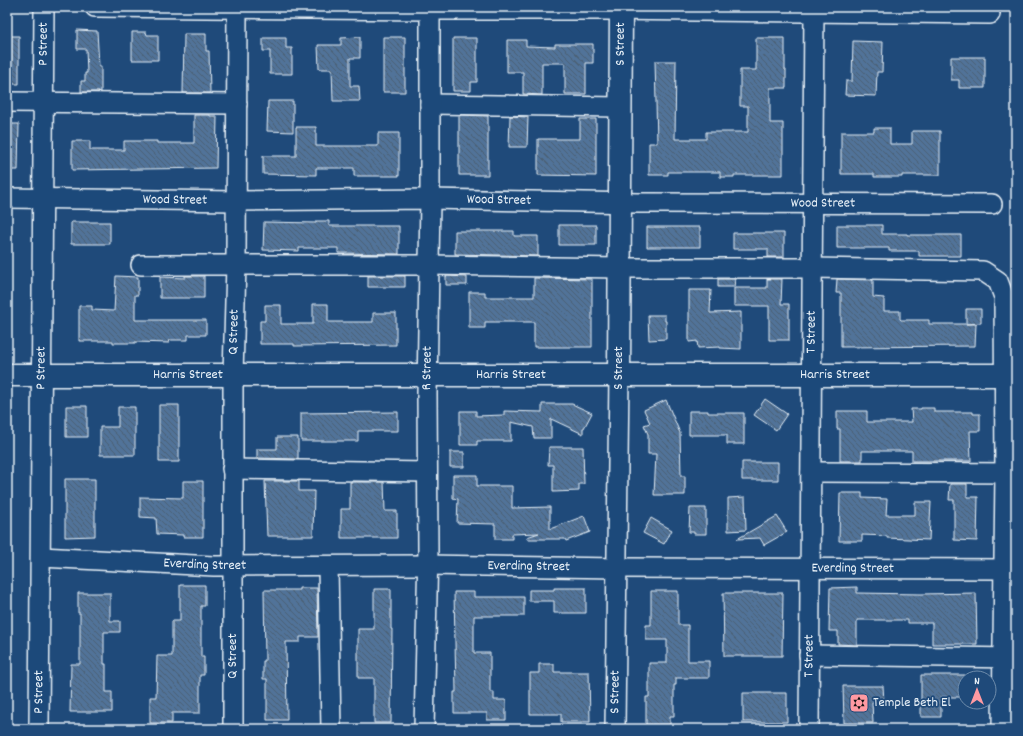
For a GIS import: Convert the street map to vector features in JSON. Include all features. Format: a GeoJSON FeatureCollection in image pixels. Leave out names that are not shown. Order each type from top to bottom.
{"type":"FeatureCollection","features":[{"type":"Feature","properties":{"kind":"main road","name":"S Street"},"geometry":{"type":"LineString","coordinates":[[619,374],[621,9]]}},
{"type":"Feature","properties":{"kind":"main road","name":"Harris Street"},"geometry":{"type":"LineString","coordinates":[[7,375],[1010,375]]}},
{"type":"Feature","properties":{"kind":"street","name":"P Street"},"geometry":{"type":"LineString","coordinates":[[39,729],[44,7]]}},
{"type":"Feature","properties":{"kind":"street"},"geometry":{"type":"LineString","coordinates":[[95,7],[814,10],[990,14]]}},
{"type":"Feature","properties":{"kind":"street","name":"Q Street"},"geometry":{"type":"LineString","coordinates":[[233,729],[234,566],[232,469],[236,264],[237,8]]}},
{"type":"Feature","properties":{"kind":"street","name":"R Street"},"geometry":{"type":"LineString","coordinates":[[424,729],[427,566],[430,9]]}},
{"type":"Feature","properties":{"kind":"street","name":"T Street"},"geometry":{"type":"LineString","coordinates":[[809,729],[814,10]]}},
{"type":"Feature","properties":{"kind":"street"},"geometry":{"type":"LineString","coordinates":[[7,102],[237,104]]}},
{"type":"Feature","properties":{"kind":"street"},"geometry":{"type":"LineString","coordinates":[[430,104],[620,107]]}},
{"type":"Feature","properties":{"kind":"street","name":"Wood Street"},"geometry":{"type":"LineString","coordinates":[[7,198],[236,201],[430,199],[813,204],[992,204]]}},
{"type":"Feature","properties":{"kind":"street"},"geometry":{"type":"LineString","coordinates":[[141,265],[428,265],[983,271],[998,281],[1004,297],[1010,375],[1010,658],[1002,729]]}},
{"type":"Feature","properties":{"kind":"street","name":"S Street"},"geometry":{"type":"LineString","coordinates":[[615,729],[619,374]]}},
{"type":"Feature","properties":{"kind":"street"},"geometry":{"type":"LineString","coordinates":[[232,469],[427,472]]}},
{"type":"Feature","properties":{"kind":"street"},"geometry":{"type":"LineString","coordinates":[[811,472],[1010,473]]}},
{"type":"Feature","properties":{"kind":"street","name":"Everding Street"},"geometry":{"type":"LineString","coordinates":[[41,557],[234,566],[1010,568]]}},
{"type":"Feature","properties":{"kind":"street"},"geometry":{"type":"LineString","coordinates":[[328,567],[331,729]]}},
{"type":"Feature","properties":{"kind":"street"},"geometry":{"type":"LineString","coordinates":[[809,655],[1010,658]]}},
{"type":"Feature","properties":{"kind":"building"},"geometry":{"type":"Polygon","coordinates":[[[77,30],[97,31],[99,66],[101,66],[101,92],[81,92],[81,81],[85,81],[85,73],[87,73],[86,49],[77,49],[77,30]]]}},
{"type":"Feature","properties":{"kind":"building"},"geometry":{"type":"Polygon","coordinates":[[[132,32],[146,32],[147,35],[158,35],[158,60],[132,60],[132,32]]]}},
{"type":"Feature","properties":{"kind":"building"},"geometry":{"type":"Polygon","coordinates":[[[184,34],[206,34],[206,51],[209,51],[210,93],[183,93],[184,34]]]}},
{"type":"Feature","properties":{"kind":"building"},"geometry":{"type":"Polygon","coordinates":[[[7,36],[19,36],[19,84],[7,84],[7,36]]]}},
{"type":"Feature","properties":{"kind":"building"},"geometry":{"type":"Polygon","coordinates":[[[360,37],[360,58],[350,58],[350,86],[359,86],[360,101],[333,101],[332,69],[319,69],[318,45],[341,45],[341,38],[360,37]]]}},
{"type":"Feature","properties":{"kind":"building"},"geometry":{"type":"Polygon","coordinates":[[[383,37],[405,37],[405,92],[383,92],[383,37]]]}},
{"type":"Feature","properties":{"kind":"building"},"geometry":{"type":"Polygon","coordinates":[[[263,38],[286,38],[286,48],[292,48],[292,74],[270,74],[270,51],[263,51],[263,38]]]}},
{"type":"Feature","properties":{"kind":"building"},"geometry":{"type":"Polygon","coordinates":[[[453,38],[477,38],[477,82],[471,82],[471,91],[453,91],[453,38]]]}},
{"type":"Feature","properties":{"kind":"building"},"geometry":{"type":"Polygon","coordinates":[[[756,38],[785,38],[786,88],[770,88],[770,123],[783,123],[783,175],[734,175],[734,177],[720,177],[720,172],[668,172],[668,175],[649,175],[649,143],[657,143],[655,61],[676,61],[675,139],[706,139],[706,132],[748,132],[748,106],[740,106],[740,70],[756,70],[756,38]]]}},
{"type":"Feature","properties":{"kind":"building"},"geometry":{"type":"Polygon","coordinates":[[[507,40],[526,40],[526,46],[555,47],[555,44],[593,44],[593,63],[586,63],[586,94],[565,94],[565,63],[542,63],[542,95],[523,94],[523,72],[507,72],[507,40]]]}},
{"type":"Feature","properties":{"kind":"building"},"geometry":{"type":"Polygon","coordinates":[[[853,41],[883,42],[882,72],[877,72],[876,96],[845,95],[846,81],[852,81],[853,41]]]}},
{"type":"Feature","properties":{"kind":"building"},"geometry":{"type":"Polygon","coordinates":[[[951,57],[985,57],[985,88],[959,88],[959,80],[951,80],[951,57]]]}},
{"type":"Feature","properties":{"kind":"building"},"geometry":{"type":"Polygon","coordinates":[[[268,101],[293,101],[293,132],[267,131],[268,101]]]}},
{"type":"Feature","properties":{"kind":"building"},"geometry":{"type":"Polygon","coordinates":[[[194,115],[217,116],[216,168],[72,170],[72,141],[90,141],[90,150],[124,150],[124,141],[194,143],[194,115]]]}},
{"type":"Feature","properties":{"kind":"building"},"geometry":{"type":"Polygon","coordinates":[[[459,115],[488,116],[488,175],[459,175],[459,115]]]}},
{"type":"Feature","properties":{"kind":"building"},"geometry":{"type":"Polygon","coordinates":[[[510,116],[528,117],[527,147],[509,147],[510,116]]]}},
{"type":"Feature","properties":{"kind":"building"},"geometry":{"type":"Polygon","coordinates":[[[580,119],[596,119],[596,176],[538,175],[538,139],[580,139],[580,119]]]}},
{"type":"Feature","properties":{"kind":"building"},"geometry":{"type":"Polygon","coordinates":[[[7,124],[19,124],[18,170],[7,170],[7,124]]]}},
{"type":"Feature","properties":{"kind":"building"},"geometry":{"type":"Polygon","coordinates":[[[296,127],[316,127],[316,146],[378,146],[378,133],[399,133],[399,176],[354,176],[354,168],[316,168],[316,175],[263,174],[263,156],[296,156],[296,127]]]}},
{"type":"Feature","properties":{"kind":"building"},"geometry":{"type":"Polygon","coordinates":[[[874,128],[890,128],[890,144],[912,144],[912,131],[940,131],[940,175],[874,177],[874,174],[841,174],[841,132],[874,132],[874,128]]]}},
{"type":"Feature","properties":{"kind":"building"},"geometry":{"type":"Polygon","coordinates":[[[316,221],[329,221],[329,226],[399,226],[399,254],[338,253],[338,248],[299,248],[299,251],[263,250],[264,222],[316,223],[316,221]]]}},
{"type":"Feature","properties":{"kind":"building"},"geometry":{"type":"Polygon","coordinates":[[[71,222],[110,222],[110,244],[71,244],[71,222]]]}},
{"type":"Feature","properties":{"kind":"building"},"geometry":{"type":"Polygon","coordinates":[[[559,225],[596,225],[596,245],[559,245],[559,225]]]}},
{"type":"Feature","properties":{"kind":"building"},"geometry":{"type":"Polygon","coordinates":[[[837,225],[882,225],[882,234],[961,235],[961,256],[919,256],[919,251],[889,251],[889,248],[837,248],[837,225]]]}},
{"type":"Feature","properties":{"kind":"building"},"geometry":{"type":"Polygon","coordinates":[[[647,227],[700,227],[700,247],[647,247],[647,227]]]}},
{"type":"Feature","properties":{"kind":"building"},"geometry":{"type":"Polygon","coordinates":[[[455,231],[514,231],[514,236],[538,236],[538,256],[455,254],[455,231]]]}},
{"type":"Feature","properties":{"kind":"building"},"geometry":{"type":"Polygon","coordinates":[[[733,233],[784,233],[784,257],[768,257],[768,249],[733,249],[733,233]]]}},
{"type":"Feature","properties":{"kind":"building"},"geometry":{"type":"Polygon","coordinates":[[[116,276],[138,277],[138,295],[135,295],[135,320],[206,320],[206,335],[188,335],[188,340],[170,340],[169,343],[113,343],[113,341],[79,341],[79,306],[92,306],[92,310],[114,311],[116,276]]]}},
{"type":"Feature","properties":{"kind":"building"},"geometry":{"type":"Polygon","coordinates":[[[185,276],[204,276],[204,298],[160,298],[160,277],[185,278],[185,276]]]}},
{"type":"Feature","properties":{"kind":"building"},"geometry":{"type":"Polygon","coordinates":[[[368,276],[405,276],[405,287],[368,287],[368,276]]]}},
{"type":"Feature","properties":{"kind":"building"},"geometry":{"type":"Polygon","coordinates":[[[446,276],[467,277],[467,285],[446,285],[446,276]]]}},
{"type":"Feature","properties":{"kind":"building"},"geometry":{"type":"Polygon","coordinates":[[[534,278],[592,279],[592,347],[534,347],[534,322],[485,322],[485,328],[469,328],[469,292],[485,292],[485,297],[534,297],[534,278]]]}},
{"type":"Feature","properties":{"kind":"building"},"geometry":{"type":"Polygon","coordinates":[[[718,279],[735,279],[734,287],[718,287],[718,279]]]}},
{"type":"Feature","properties":{"kind":"building"},"geometry":{"type":"Polygon","coordinates":[[[767,279],[782,279],[781,304],[789,304],[789,340],[769,340],[769,306],[734,306],[734,288],[767,288],[767,279]]]}},
{"type":"Feature","properties":{"kind":"building"},"geometry":{"type":"Polygon","coordinates":[[[837,279],[873,280],[873,297],[884,298],[884,311],[900,311],[901,320],[929,320],[929,324],[976,324],[975,346],[841,347],[841,293],[836,293],[837,279]]]}},
{"type":"Feature","properties":{"kind":"building"},"geometry":{"type":"Polygon","coordinates":[[[689,290],[711,290],[710,313],[741,312],[741,349],[720,347],[698,348],[697,341],[689,342],[689,290]]]}},
{"type":"Feature","properties":{"kind":"building"},"geometry":{"type":"Polygon","coordinates":[[[313,304],[328,304],[328,322],[373,322],[373,313],[396,313],[396,345],[294,346],[294,344],[260,344],[260,321],[265,321],[265,305],[281,305],[281,324],[313,324],[313,304]]]}},
{"type":"Feature","properties":{"kind":"building"},"geometry":{"type":"Polygon","coordinates":[[[966,309],[981,309],[981,323],[966,324],[966,309]]]}},
{"type":"Feature","properties":{"kind":"building"},"geometry":{"type":"Polygon","coordinates":[[[648,315],[665,315],[666,339],[649,340],[648,315]]]}},
{"type":"Feature","properties":{"kind":"building"},"geometry":{"type":"Polygon","coordinates":[[[765,399],[787,414],[776,430],[754,415],[765,399]]]}},
{"type":"Feature","properties":{"kind":"building"},"geometry":{"type":"Polygon","coordinates":[[[666,400],[680,433],[681,476],[685,476],[685,495],[654,495],[656,454],[648,454],[648,434],[644,425],[650,423],[644,410],[666,400]]]}},
{"type":"Feature","properties":{"kind":"building"},"geometry":{"type":"Polygon","coordinates":[[[542,404],[572,404],[592,413],[583,428],[583,434],[551,419],[551,438],[534,438],[533,427],[511,422],[511,441],[477,441],[477,445],[460,445],[460,411],[476,411],[476,416],[504,415],[504,411],[542,412],[542,404]]]}},
{"type":"Feature","properties":{"kind":"building"},"geometry":{"type":"Polygon","coordinates":[[[159,405],[179,405],[179,462],[159,462],[159,405]]]}},
{"type":"Feature","properties":{"kind":"building"},"geometry":{"type":"Polygon","coordinates":[[[66,406],[87,406],[87,437],[66,437],[66,406]]]}},
{"type":"Feature","properties":{"kind":"building"},"geometry":{"type":"Polygon","coordinates":[[[118,407],[135,407],[135,455],[100,455],[100,427],[118,427],[118,407]]]}},
{"type":"Feature","properties":{"kind":"building"},"geometry":{"type":"Polygon","coordinates":[[[934,408],[934,412],[973,412],[973,414],[980,414],[980,431],[970,431],[971,461],[912,461],[912,451],[862,451],[862,461],[840,461],[840,429],[837,429],[837,411],[867,411],[867,422],[912,422],[911,409],[934,408]]]}},
{"type":"Feature","properties":{"kind":"building"},"geometry":{"type":"Polygon","coordinates":[[[689,411],[708,411],[708,413],[744,413],[744,444],[727,444],[727,435],[689,435],[689,411]]]}},
{"type":"Feature","properties":{"kind":"building"},"geometry":{"type":"Polygon","coordinates":[[[398,412],[398,431],[358,431],[358,441],[301,441],[301,413],[398,412]]]}},
{"type":"Feature","properties":{"kind":"building"},"geometry":{"type":"Polygon","coordinates":[[[277,437],[298,437],[298,459],[257,458],[257,449],[277,449],[277,437]]]}},
{"type":"Feature","properties":{"kind":"building"},"geometry":{"type":"Polygon","coordinates":[[[549,447],[583,447],[584,484],[579,484],[579,491],[553,492],[553,465],[548,465],[549,447]]]}},
{"type":"Feature","properties":{"kind":"building"},"geometry":{"type":"Polygon","coordinates":[[[450,452],[464,452],[464,467],[450,467],[450,452]]]}},
{"type":"Feature","properties":{"kind":"building"},"geometry":{"type":"Polygon","coordinates":[[[742,462],[778,462],[778,480],[742,480],[742,462]]]}},
{"type":"Feature","properties":{"kind":"building"},"geometry":{"type":"Polygon","coordinates":[[[453,475],[477,475],[477,486],[512,486],[512,508],[550,507],[550,529],[584,516],[590,532],[566,541],[565,539],[527,539],[527,537],[539,533],[512,534],[512,539],[495,539],[495,524],[457,523],[458,499],[453,498],[453,475]]]}},
{"type":"Feature","properties":{"kind":"building"},"geometry":{"type":"Polygon","coordinates":[[[65,479],[95,479],[95,536],[65,537],[65,479]]]}},
{"type":"Feature","properties":{"kind":"building"},"geometry":{"type":"Polygon","coordinates":[[[183,481],[203,481],[203,537],[183,537],[183,535],[157,534],[156,518],[140,517],[140,497],[183,498],[183,481]]]}},
{"type":"Feature","properties":{"kind":"building"},"geometry":{"type":"Polygon","coordinates":[[[265,481],[299,481],[299,491],[314,491],[313,536],[267,536],[265,481]]]}},
{"type":"Feature","properties":{"kind":"building"},"geometry":{"type":"Polygon","coordinates":[[[350,482],[384,482],[385,511],[397,511],[397,538],[341,538],[341,509],[350,509],[350,482]]]}},
{"type":"Feature","properties":{"kind":"building"},"geometry":{"type":"Polygon","coordinates":[[[950,484],[967,484],[967,497],[978,497],[977,541],[954,540],[954,500],[949,500],[950,484]]]}},
{"type":"Feature","properties":{"kind":"building"},"geometry":{"type":"Polygon","coordinates":[[[840,493],[862,493],[862,498],[887,499],[886,515],[915,515],[915,502],[931,502],[929,540],[862,535],[862,541],[839,541],[840,493]]]}},
{"type":"Feature","properties":{"kind":"building"},"geometry":{"type":"Polygon","coordinates":[[[745,497],[746,530],[728,531],[728,498],[745,497]]]}},
{"type":"Feature","properties":{"kind":"building"},"geometry":{"type":"Polygon","coordinates":[[[690,508],[706,508],[706,534],[694,534],[694,532],[689,532],[690,508]]]}},
{"type":"Feature","properties":{"kind":"building"},"geometry":{"type":"Polygon","coordinates":[[[777,516],[787,532],[764,545],[760,538],[737,539],[777,516]]]}},
{"type":"Feature","properties":{"kind":"building"},"geometry":{"type":"Polygon","coordinates":[[[651,518],[672,530],[664,544],[643,533],[651,518]]]}},
{"type":"Feature","properties":{"kind":"building"},"geometry":{"type":"Polygon","coordinates":[[[180,585],[205,585],[205,606],[201,606],[201,657],[204,657],[204,675],[200,675],[200,713],[172,713],[172,723],[150,723],[150,697],[156,697],[157,656],[172,656],[172,621],[180,621],[180,585]]]}},
{"type":"Feature","properties":{"kind":"building"},"geometry":{"type":"Polygon","coordinates":[[[857,587],[857,593],[976,593],[977,644],[932,644],[932,623],[908,623],[908,620],[857,620],[857,645],[838,644],[838,631],[829,631],[830,588],[857,587]]]}},
{"type":"Feature","properties":{"kind":"building"},"geometry":{"type":"Polygon","coordinates":[[[299,588],[317,588],[318,637],[300,637],[300,642],[286,642],[287,720],[267,720],[267,679],[263,679],[263,661],[265,661],[264,590],[299,590],[299,588]]]}},
{"type":"Feature","properties":{"kind":"building"},"geometry":{"type":"Polygon","coordinates":[[[554,588],[586,588],[586,613],[554,613],[554,601],[529,601],[529,590],[554,590],[554,588]]]}},
{"type":"Feature","properties":{"kind":"building"},"geometry":{"type":"Polygon","coordinates":[[[374,589],[391,589],[391,723],[374,723],[374,678],[358,678],[358,629],[374,629],[374,589]]]}},
{"type":"Feature","properties":{"kind":"building"},"geometry":{"type":"Polygon","coordinates":[[[651,591],[678,591],[678,625],[688,625],[688,661],[709,661],[709,678],[676,678],[676,685],[674,685],[674,716],[670,716],[670,725],[646,725],[646,697],[649,697],[649,663],[667,663],[667,640],[646,640],[646,625],[651,625],[651,591]]]}},
{"type":"Feature","properties":{"kind":"building"},"geometry":{"type":"Polygon","coordinates":[[[454,592],[474,592],[474,597],[524,597],[524,616],[474,616],[474,653],[490,653],[490,692],[494,692],[494,700],[506,700],[506,720],[487,720],[487,713],[454,713],[454,692],[456,692],[454,592]]]}},
{"type":"Feature","properties":{"kind":"building"},"geometry":{"type":"Polygon","coordinates":[[[78,593],[110,593],[110,621],[120,621],[120,632],[104,632],[106,692],[112,692],[112,712],[70,712],[71,664],[80,664],[80,613],[78,613],[78,593]]]}},
{"type":"Feature","properties":{"kind":"building"},"geometry":{"type":"Polygon","coordinates":[[[723,593],[783,593],[782,656],[724,656],[723,593]]]}},
{"type":"Feature","properties":{"kind":"building"},"geometry":{"type":"Polygon","coordinates":[[[539,664],[554,664],[554,672],[589,672],[590,722],[561,722],[561,714],[530,714],[530,673],[539,673],[539,664]]]}},
{"type":"Feature","properties":{"kind":"building"},"geometry":{"type":"Polygon","coordinates":[[[921,675],[957,675],[957,697],[941,697],[941,717],[921,717],[921,675]]]}},
{"type":"Feature","properties":{"kind":"building"},"geometry":{"type":"Polygon","coordinates":[[[843,686],[883,686],[884,702],[872,702],[873,723],[844,723],[843,686]]]}},
{"type":"Feature","properties":{"kind":"building"},"geometry":{"type":"Polygon","coordinates":[[[743,693],[787,693],[787,722],[743,722],[743,693]]]}},
{"type":"Feature","properties":{"kind":"place","name":"Temple Beth El"},"geometry":{"type":"Point","coordinates":[859,703]}}]}
